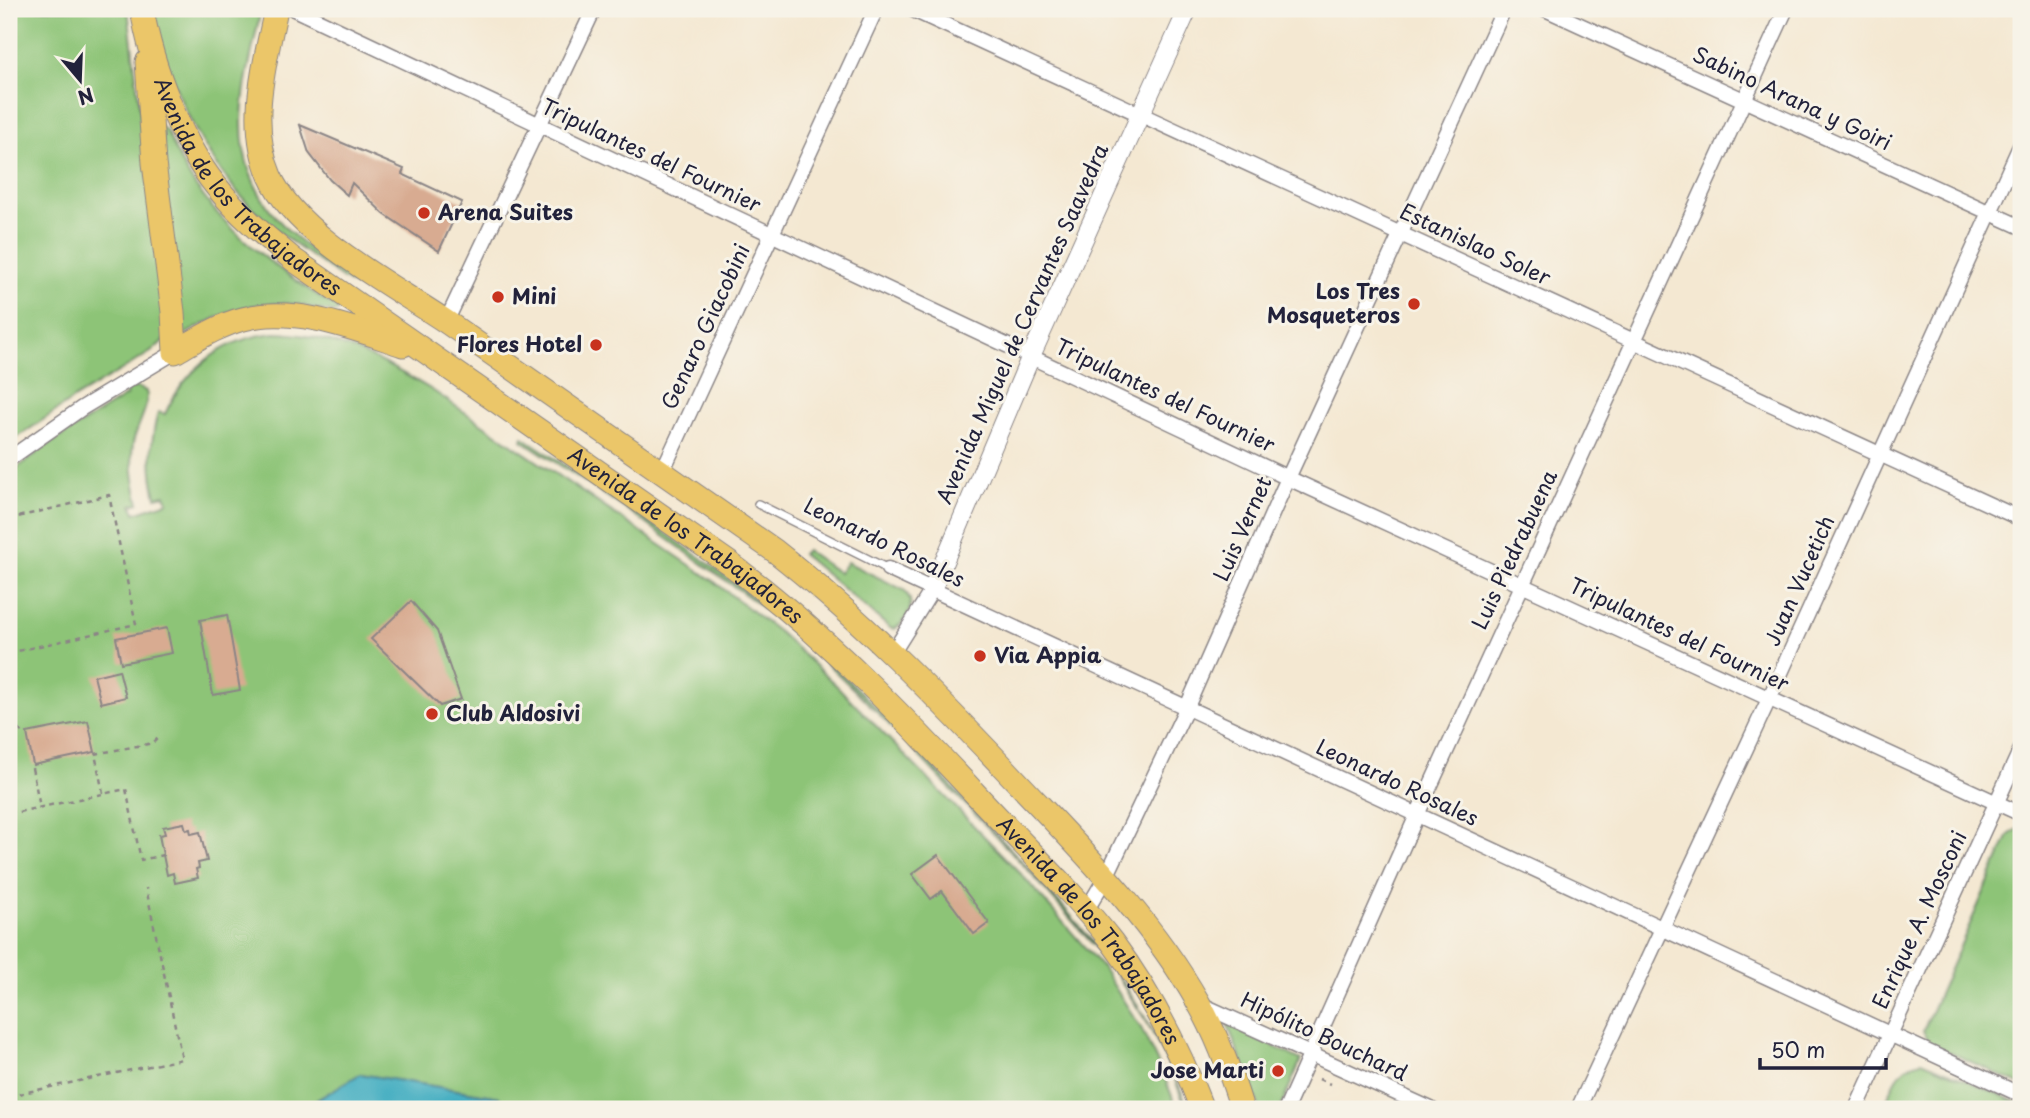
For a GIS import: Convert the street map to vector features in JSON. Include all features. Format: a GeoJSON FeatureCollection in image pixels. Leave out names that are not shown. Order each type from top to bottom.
{"type":"FeatureCollection","features":[{"type":"Feature","properties":{"kind":"main road","name":"Avenida de los Trabajadores"},"geometry":{"type":"LineString","coordinates":[[276,9],[262,79],[259,119],[265,160],[275,185],[294,212],[310,228],[368,270],[785,559],[822,588],[892,654],[1106,877],[1157,940],[1199,1003],[1231,1075],[1242,1109]]}},
{"type":"Feature","properties":{"kind":"main road","name":"Avenida de los Trabajadores"},"geometry":{"type":"LineString","coordinates":[[143,18],[160,77],[179,123],[214,184],[236,210],[295,260],[767,592],[836,651],[915,730],[1086,911],[1118,951],[1154,1004],[1174,1041],[1202,1109]]}},
{"type":"Feature","properties":{"kind":"main road"},"geometry":{"type":"LineString","coordinates":[[143,18],[154,163],[173,312],[175,352],[234,322],[274,315],[335,324],[429,354]]}},
{"type":"Feature","properties":{"kind":"street","name":"Tripulantes del Fournier"},"geometry":{"type":"LineString","coordinates":[[294,9],[1288,478],[2021,814]]}},
{"type":"Feature","properties":{"kind":"street"},"geometry":{"type":"LineString","coordinates":[[446,322],[594,9]]}},
{"type":"Feature","properties":{"kind":"street","name":"Genaro Giacobini"},"geometry":{"type":"LineString","coordinates":[[662,472],[876,9]]}},
{"type":"Feature","properties":{"kind":"street","name":"Estanislao Soler"},"geometry":{"type":"LineString","coordinates":[[911,9],[2021,519]]}},
{"type":"Feature","properties":{"kind":"street","name":"Avenida Miguel de Cervantes Saavedra"},"geometry":{"type":"LineString","coordinates":[[892,654],[932,590],[1031,356],[1188,9]]}},
{"type":"Feature","properties":{"kind":"street","name":"Luis Vernet"},"geometry":{"type":"LineString","coordinates":[[1086,911],[1106,877],[1186,709],[1288,478],[1504,9]]}},
{"type":"Feature","properties":{"kind":"street","name":"Sabino Arana y Goiri"},"geometry":{"type":"LineString","coordinates":[[1545,9],[2021,227]]}},
{"type":"Feature","properties":{"kind":"street","name":"Luis Piedrabuena"},"geometry":{"type":"LineString","coordinates":[[1286,1109],[1417,815],[1786,9]]}},
{"type":"Feature","properties":{"kind":"street","name":"Juan Vucetich"},"geometry":{"type":"LineString","coordinates":[[1578,1109],[1769,699],[2021,144]]}},
{"type":"Feature","properties":{"kind":"street"},"geometry":{"type":"LineString","coordinates":[[9,458],[82,408],[175,352]]}},
{"type":"Feature","properties":{"kind":"street","name":"Leonardo Rosales"},"geometry":{"type":"LineString","coordinates":[[888,569],[2021,1095]]}},
{"type":"Feature","properties":{"kind":"street","name":"Enrique A. Mosconi"},"geometry":{"type":"LineString","coordinates":[[1856,1109],[2021,749]]}},
{"type":"Feature","properties":{"kind":"street","name":"Hipólito Bouchard"},"geometry":{"type":"LineString","coordinates":[[1199,1003],[1431,1109]]}},
{"type":"Feature","properties":{"kind":"lane","name":"Leonardo Rosales"},"geometry":{"type":"LineString","coordinates":[[758,504],[888,569]]}},
{"type":"Feature","properties":{"kind":"path"},"geometry":{"type":"LineString","coordinates":[[9,519],[109,495],[136,624],[9,653]]}},
{"type":"Feature","properties":{"kind":"path"},"geometry":{"type":"LineString","coordinates":[[9,724],[22,732]]}},
{"type":"Feature","properties":{"kind":"path"},"geometry":{"type":"LineString","coordinates":[[103,793],[95,754],[153,743],[160,736]]}},
{"type":"Feature","properties":{"kind":"path"},"geometry":{"type":"LineString","coordinates":[[32,768],[40,807]]}},
{"type":"Feature","properties":{"kind":"path"},"geometry":{"type":"LineString","coordinates":[[9,814],[126,789],[141,860],[163,855]]}},
{"type":"Feature","properties":{"kind":"path"},"geometry":{"type":"LineString","coordinates":[[9,1096],[182,1059],[146,888]]}},
{"type":"Feature","properties":{"kind":"path"},"geometry":{"type":"LineString","coordinates":[[1319,1079],[1330,1084]]}},
{"type":"Feature","properties":{"kind":"green space"},"geometry":{"type":"Polygon","coordinates":[[[9,9],[128,9],[167,343],[163,341],[151,352],[75,398],[9,443],[9,9]]]}},
{"type":"Feature","properties":{"kind":"green space"},"geometry":{"type":"Polygon","coordinates":[[[154,9],[261,9],[247,78],[242,120],[244,150],[251,176],[262,199],[278,219],[316,254],[362,288],[339,276],[276,229],[239,194],[224,175],[184,107],[165,58],[154,9]]]}},
{"type":"Feature","properties":{"kind":"green space"},"geometry":{"type":"Polygon","coordinates":[[[161,127],[166,130],[193,182],[223,220],[259,253],[338,309],[338,312],[295,304],[248,306],[234,310],[180,337],[161,127]]]}},
{"type":"Feature","properties":{"kind":"green space","name":"Club Aldosivi"},"geometry":{"type":"Polygon","coordinates":[[[275,333],[317,338],[357,351],[432,390],[712,580],[780,633],[837,686],[1022,875],[1102,967],[1141,1028],[1177,1109],[505,1109],[499,1097],[360,1074],[315,1101],[252,1109],[9,1109],[9,474],[45,447],[127,395],[125,390],[137,387],[146,391],[147,397],[133,443],[133,473],[139,503],[132,505],[135,513],[168,502],[165,495],[156,497],[152,475],[152,444],[158,412],[165,414],[184,383],[209,358],[239,341],[275,333]]]}},
{"type":"Feature","properties":{"kind":"green space"},"geometry":{"type":"Polygon","coordinates":[[[523,437],[690,550],[813,647],[890,722],[1050,891],[1107,961],[1028,870],[876,711],[815,652],[757,603],[633,514],[522,440],[523,437]]]}},
{"type":"Feature","properties":{"kind":"green space"},"geometry":{"type":"Polygon","coordinates":[[[806,550],[839,573],[847,562],[904,590],[911,606],[907,616],[895,629],[890,628],[802,554],[806,550]]]}},
{"type":"Feature","properties":{"kind":"green space"},"geometry":{"type":"Polygon","coordinates":[[[2021,827],[2021,1085],[1930,1043],[1923,1031],[2009,835],[2021,827]]]}},
{"type":"Feature","properties":{"kind":"green space"},"geometry":{"type":"Polygon","coordinates":[[[1110,965],[1151,1028],[1188,1109],[1148,1024],[1110,965]]]}},
{"type":"Feature","properties":{"kind":"green space"},"geometry":{"type":"Polygon","coordinates":[[[1227,1023],[1301,1060],[1280,1109],[1260,1109],[1227,1023]]]}},
{"type":"Feature","properties":{"kind":"green space"},"geometry":{"type":"Polygon","coordinates":[[[1922,1061],[2021,1104],[2021,1109],[1883,1109],[1901,1072],[1922,1061]]]}},
{"type":"Feature","properties":{"kind":"water"},"geometry":{"type":"Polygon","coordinates":[[[360,1074],[499,1097],[505,1109],[252,1109],[315,1101],[360,1074]]]}},
{"type":"Feature","properties":{"kind":"building"},"geometry":{"type":"Polygon","coordinates":[[[300,125],[404,169],[402,174],[462,202],[439,251],[384,214],[352,183],[347,195],[330,180],[309,153],[300,125]]]}},
{"type":"Feature","properties":{"kind":"building"},"geometry":{"type":"Polygon","coordinates":[[[411,601],[437,631],[461,699],[440,706],[371,639],[411,601]]]}},
{"type":"Feature","properties":{"kind":"building"},"geometry":{"type":"Polygon","coordinates":[[[227,615],[240,690],[213,695],[200,620],[227,615]]]}},
{"type":"Feature","properties":{"kind":"building"},"geometry":{"type":"Polygon","coordinates":[[[167,628],[172,653],[121,663],[116,638],[167,628]]]}},
{"type":"Feature","properties":{"kind":"building"},"geometry":{"type":"Polygon","coordinates":[[[119,670],[126,697],[101,703],[94,676],[119,670]]]}},
{"type":"Feature","properties":{"kind":"building"},"geometry":{"type":"Polygon","coordinates":[[[88,721],[95,752],[33,765],[27,733],[88,721]]]}},
{"type":"Feature","properties":{"kind":"building"},"geometry":{"type":"Polygon","coordinates":[[[184,823],[191,834],[200,832],[207,861],[198,863],[198,878],[175,883],[173,873],[167,875],[159,835],[165,834],[163,827],[184,823]]]}},
{"type":"Feature","properties":{"kind":"building"},"geometry":{"type":"Polygon","coordinates":[[[938,855],[989,923],[974,934],[942,891],[931,899],[912,874],[938,855]]]}},
{"type":"Feature","properties":{"kind":"place","name":"Arena Suites"},"geometry":{"type":"Point","coordinates":[424,213]}},
{"type":"Feature","properties":{"kind":"place","name":"Mini"},"geometry":{"type":"Point","coordinates":[498,297]}},
{"type":"Feature","properties":{"kind":"place","name":"Los Tres Mosqueteros"},"geometry":{"type":"Point","coordinates":[1414,304]}},
{"type":"Feature","properties":{"kind":"place","name":"Flores Hotel"},"geometry":{"type":"Point","coordinates":[596,345]}},
{"type":"Feature","properties":{"kind":"place","name":"Via Appia"},"geometry":{"type":"Point","coordinates":[980,656]}},
{"type":"Feature","properties":{"kind":"place","name":"Club Aldosivi"},"geometry":{"type":"Point","coordinates":[432,714]}},
{"type":"Feature","properties":{"kind":"place","name":"Jose Marti"},"geometry":{"type":"Point","coordinates":[1278,1071]}}]}
